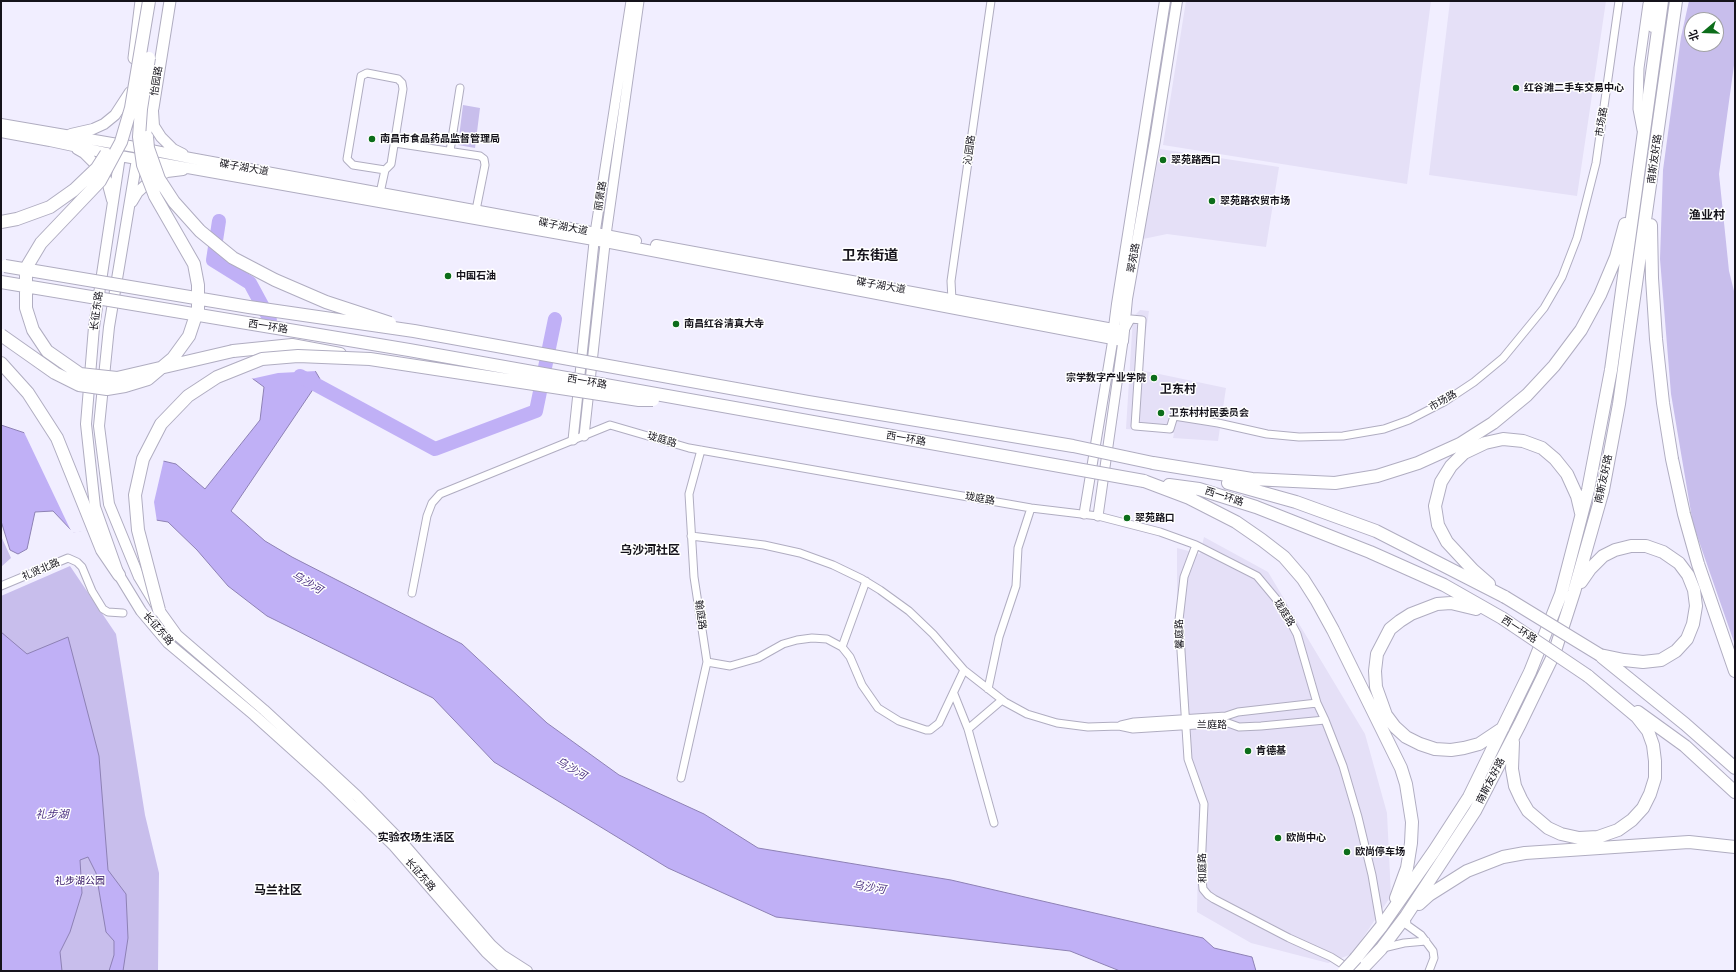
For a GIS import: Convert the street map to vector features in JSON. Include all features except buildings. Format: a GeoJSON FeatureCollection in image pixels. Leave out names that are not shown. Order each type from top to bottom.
{"type":"FeatureCollection","features":[{"type":"Feature","properties":{"kind":"highway"},"geometry":{"type":"LineString","coordinates":[[1,335],[55,373],[79,385],[107,389],[125,386],[148,379],[173,358],[189,336],[198,309],[198,285],[194,264],[155,196],[143,164],[139,137],[149,1]]}},
{"type":"Feature","properties":{"kind":"highway"},"geometry":{"type":"LineString","coordinates":[[157,1],[145,59],[121,142],[100,181],[41,243],[26,268],[26,308],[33,330],[47,351],[80,374],[117,378],[233,351],[292,345],[370,359],[639,400],[710,404]]}},
{"type":"Feature","properties":{"kind":"highway"},"geometry":{"type":"LineString","coordinates":[[1652,1],[1655,57]]}},
{"type":"Feature","properties":{"kind":"highway","name":"南斯友好路"},"geometry":{"type":"LineString","coordinates":[[1358,967],[1381,927],[1434,852],[1469,797],[1530,672],[1561,594],[1588,490],[1611,370],[1639,177],[1662,1]]}},
{"type":"Feature","properties":{"kind":"highway","name":"南斯友好路"},"geometry":{"type":"LineString","coordinates":[[1406,916],[1475,811],[1554,654],[1574,592],[1604,490],[1619,404],[1652,181],[1676,1]]}},
{"type":"Feature","properties":{"kind":"highway"},"geometry":{"type":"LineString","coordinates":[[1,222],[17,219],[50,207],[74,190],[97,168],[115,140],[145,59]]}},
{"type":"Feature","properties":{"kind":"highway"},"geometry":{"type":"LineString","coordinates":[[145,59],[145,113],[148,148],[159,179],[174,202],[200,231],[233,258],[275,280],[326,302],[414,331]]}},
{"type":"Feature","properties":{"kind":"highway"},"geometry":{"type":"LineString","coordinates":[[1153,463],[1252,479],[1335,483],[1377,476],[1418,463],[1460,444],[1493,423],[1527,395],[1554,366],[1580,330],[1600,295],[1616,257],[1639,177]]}},
{"type":"Feature","properties":{"kind":"highway"},"geometry":{"type":"LineString","coordinates":[[1652,181],[1652,271],[1656,339],[1663,403],[1672,459],[1684,514],[1698,564],[1735,671]]}},
{"type":"Feature","properties":{"kind":"highway","name":"西一环路"},"geometry":{"type":"LineString","coordinates":[[1,265],[250,307],[414,331],[808,402],[1073,446],[1153,463],[1296,502],[1376,531],[1505,598],[1600,655],[1685,724],[1735,768]]}},
{"type":"Feature","properties":{"kind":"highway","name":"西一环路"},"geometry":{"type":"LineString","coordinates":[[1,282],[416,352],[1144,481],[1199,489],[1256,507],[1370,552],[1437,582],[1502,618],[1588,676],[1684,746],[1735,792]]}},
{"type":"Feature","properties":{"kind":"highway"},"geometry":{"type":"LineString","coordinates":[[159,610],[138,530],[135,495],[143,459],[161,424],[188,396],[217,376],[262,359],[298,356],[370,359]]}},
{"type":"Feature","properties":{"kind":"highway"},"geometry":{"type":"LineString","coordinates":[[1,363],[28,393],[57,438],[102,550],[119,575]]}},
{"type":"Feature","properties":{"kind":"highway"},"geometry":{"type":"LineString","coordinates":[[1505,598],[1462,559],[1447,542],[1438,525],[1435,506],[1441,482],[1451,466],[1464,453],[1485,443],[1503,439],[1523,441],[1542,448],[1555,459],[1567,474],[1577,496],[1581,516]]}},
{"type":"Feature","properties":{"kind":"highway"},"geometry":{"type":"LineString","coordinates":[[1144,481],[1190,498],[1236,522],[1284,557],[1303,579],[1318,600],[1401,768],[1407,790],[1412,822],[1411,843],[1406,868],[1391,913]]}},
{"type":"Feature","properties":{"kind":"highway"},"geometry":{"type":"LineString","coordinates":[[1574,592],[1590,569],[1602,556],[1615,550],[1631,546],[1646,546],[1663,552],[1678,563],[1688,575],[1694,590],[1696,606],[1693,624],[1687,638],[1676,651],[1661,660],[1643,662],[1600,655]]}},
{"type":"Feature","properties":{"kind":"highway"},"geometry":{"type":"LineString","coordinates":[[1502,618],[1468,606],[1451,603],[1437,604],[1424,608],[1411,614],[1390,629],[1377,654],[1375,672],[1376,687],[1386,715],[1395,727],[1406,737],[1420,744],[1435,749],[1451,750],[1464,748],[1479,744],[1504,728]]}},
{"type":"Feature","properties":{"kind":"highway"},"geometry":{"type":"LineString","coordinates":[[1512,739],[1512,769],[1515,786],[1528,811],[1548,828],[1561,834],[1579,838],[1598,837],[1618,830],[1632,820],[1643,808],[1650,794],[1655,778],[1656,762],[1654,745],[1648,732],[1637,717],[1588,676]]}},
{"type":"Feature","properties":{"kind":"highway"},"geometry":{"type":"LineString","coordinates":[[1344,971],[1358,967],[1381,949],[1406,916],[1429,895],[1467,871],[1484,864],[1514,855],[1548,850],[1689,842],[1735,847]]}},
{"type":"Feature","properties":{"kind":"main road"},"geometry":{"type":"LineString","coordinates":[[120,156],[123,145],[141,1]]}},
{"type":"Feature","properties":{"kind":"main road","name":"怡园路"},"geometry":{"type":"LineString","coordinates":[[139,153],[153,108],[170,1]]}},
{"type":"Feature","properties":{"kind":"main road","name":"翠苑路"},"geometry":{"type":"LineString","coordinates":[[1118,335],[1165,1]]}},
{"type":"Feature","properties":{"kind":"main road","name":"翠苑路"},"geometry":{"type":"LineString","coordinates":[[1118,335],[1127,299],[1155,140],[1177,1]]}},
{"type":"Feature","properties":{"kind":"main road"},"geometry":{"type":"LineString","coordinates":[[66,135],[93,129],[104,124],[115,115],[130,92]]}},
{"type":"Feature","properties":{"kind":"main road"},"geometry":{"type":"LineString","coordinates":[[153,108],[154,126],[161,137],[173,149],[190,158]]}},
{"type":"Feature","properties":{"kind":"main road","name":"碟子湖大道"},"geometry":{"type":"LineString","coordinates":[[1,124],[123,145],[139,153],[200,170],[595,237]]}},
{"type":"Feature","properties":{"kind":"main road","name":"碟子湖大道"},"geometry":{"type":"LineString","coordinates":[[1,132],[120,156],[139,153],[190,158],[476,210],[605,239],[1118,335]]}},
{"type":"Feature","properties":{"kind":"main road"},"geometry":{"type":"LineString","coordinates":[[70,145],[84,153],[101,170],[107,181],[113,203]]}},
{"type":"Feature","properties":{"kind":"main road","name":"长征东路"},"geometry":{"type":"LineString","coordinates":[[139,153],[109,327],[99,426],[109,504],[139,577],[159,610],[177,635],[264,710],[357,796],[401,841],[491,946],[527,971]]}},
{"type":"Feature","properties":{"kind":"main road","name":"长征东路"},"geometry":{"type":"LineString","coordinates":[[120,156],[94,327],[86,424],[95,507],[119,575],[141,611],[168,643],[324,778],[394,846],[486,952],[500,965],[511,971]]}},
{"type":"Feature","properties":{"kind":"main road"},"geometry":{"type":"LineString","coordinates":[[129,206],[138,192],[151,180],[168,172],[200,170]]}},
{"type":"Feature","properties":{"kind":"main road","name":"碟子湖大道"},"geometry":{"type":"LineString","coordinates":[[605,239],[952,300],[1118,335]]}},
{"type":"Feature","properties":{"kind":"street","name":"丽景路"},"geometry":{"type":"LineString","coordinates":[[573,440],[595,237],[631,1]]}},
{"type":"Feature","properties":{"kind":"street","name":"丽景路"},"geometry":{"type":"LineString","coordinates":[[584,436],[605,239],[639,1]]}},
{"type":"Feature","properties":{"kind":"street","name":"沁园路"},"geometry":{"type":"LineString","coordinates":[[952,300],[951,282],[991,1]]}},
{"type":"Feature","properties":{"kind":"street","name":"市场路"},"geometry":{"type":"LineString","coordinates":[[1118,335],[1131,319],[1142,320],[1135,426],[1170,429],[1174,416],[1218,423],[1267,434],[1299,437],[1343,436],[1384,429],[1409,420],[1444,402],[1468,386],[1503,358],[1544,308],[1562,277],[1575,244],[1596,162],[1619,1]]}},
{"type":"Feature","properties":{"kind":"street"},"geometry":{"type":"LineString","coordinates":[[1644,140],[1638,109],[1639,68],[1648,1]]}},
{"type":"Feature","properties":{"kind":"street"},"geometry":{"type":"LineString","coordinates":[[380,193],[384,170],[391,164],[403,89],[402,83],[398,78],[367,73],[361,76],[347,159],[353,165],[384,170]]}},
{"type":"Feature","properties":{"kind":"street"},"geometry":{"type":"LineString","coordinates":[[450,151],[460,88]]}},
{"type":"Feature","properties":{"kind":"street"},"geometry":{"type":"LineString","coordinates":[[395,143],[480,156],[484,160],[485,165],[476,210]]}},
{"type":"Feature","properties":{"kind":"street","name":"翠苑路"},"geometry":{"type":"LineString","coordinates":[[1084,514],[1118,335]]}},
{"type":"Feature","properties":{"kind":"street","name":"翠苑路"},"geometry":{"type":"LineString","coordinates":[[1098,516],[1118,335]]}},
{"type":"Feature","properties":{"kind":"street","name":"珑庭路"},"geometry":{"type":"LineString","coordinates":[[412,593],[427,516],[432,503],[440,494],[610,425],[701,450],[1032,508],[1098,516],[1160,532],[1196,545],[1257,576],[1282,606],[1297,634],[1317,703],[1343,766],[1358,817],[1372,875],[1381,927]]}},
{"type":"Feature","properties":{"kind":"street","name":"翰庭路"},"geometry":{"type":"LineString","coordinates":[[681,778],[706,662],[694,577],[689,494],[701,450]]}},
{"type":"Feature","properties":{"kind":"street"},"geometry":{"type":"LineString","coordinates":[[988,689],[999,637],[1016,586],[1018,548],[1032,508]]}},
{"type":"Feature","properties":{"kind":"street"},"geometry":{"type":"LineString","coordinates":[[692,536],[764,545],[800,553],[833,565],[866,581],[909,611],[933,634],[964,670],[1002,700],[1028,714],[1057,723],[1088,727],[1119,726],[1133,729],[1226,716],[1238,712],[1317,703]]}},
{"type":"Feature","properties":{"kind":"street","name":"馨庭路"},"geometry":{"type":"LineString","coordinates":[[1184,722],[1179,620],[1184,577],[1196,545]]}},
{"type":"Feature","properties":{"kind":"street","name":"礼贤北路"},"geometry":{"type":"LineString","coordinates":[[1,586],[68,558],[77,562],[82,567],[92,591],[103,609],[108,612],[123,613]]}},
{"type":"Feature","properties":{"kind":"street"},"geometry":{"type":"LineString","coordinates":[[842,647],[866,581]]}},
{"type":"Feature","properties":{"kind":"street"},"geometry":{"type":"LineString","coordinates":[[706,662],[730,666],[758,658],[783,644],[812,638],[827,639],[842,647],[850,657],[862,685],[871,699],[886,714],[899,721],[926,730],[935,728],[943,717],[964,670]]}},
{"type":"Feature","properties":{"kind":"street"},"geometry":{"type":"LineString","coordinates":[[954,694],[968,729],[994,823]]}},
{"type":"Feature","properties":{"kind":"street"},"geometry":{"type":"LineString","coordinates":[[968,729],[1002,700]]}},
{"type":"Feature","properties":{"kind":"street","name":"兰庭路"},"geometry":{"type":"LineString","coordinates":[[1184,722],[1228,723],[1239,727],[1292,724],[1325,720]]}},
{"type":"Feature","properties":{"kind":"street","name":"和庭路"},"geometry":{"type":"LineString","coordinates":[[1184,722],[1188,759],[1204,804],[1201,870],[1203,888],[1208,895],[1214,899],[1303,945],[1358,967]]}},
{"type":"Feature","properties":{"kind":"street"},"geometry":{"type":"LineString","coordinates":[[1406,916],[1405,920],[1409,928],[1421,935],[1433,951],[1434,958],[1429,971]]}},
{"type":"Feature","properties":{"kind":"street"},"geometry":{"type":"LineString","coordinates":[[1381,949],[1404,943],[1426,941]]}},
{"type":"Feature","properties":{"kind":"shaded area"},"geometry":{"type":"Polygon","coordinates":[[[1186,1],[1431,1],[1407,184],[1163,145],[1186,1]]]}},
{"type":"Feature","properties":{"kind":"shaded area","name":"红谷滩二手车交易中心"},"geometry":{"type":"Polygon","coordinates":[[[1450,1],[1606,1],[1577,196],[1429,175],[1450,1]]]}},
{"type":"Feature","properties":{"kind":"shaded area","name":"翠苑路农贸市场"},"geometry":{"type":"Polygon","coordinates":[[[1160,149],[1279,167],[1266,247],[1167,234],[1143,239],[1160,149]]]}},
{"type":"Feature","properties":{"kind":"shaded area","name":"宗学数字产业学院"},"geometry":{"type":"Polygon","coordinates":[[[1140,310],[1149,311],[1140,370],[1226,388],[1218,441],[1173,438],[1174,433],[1126,429],[1133,317],[1140,310]]]}},
{"type":"Feature","properties":{"kind":"shaded area"},"geometry":{"type":"Polygon","coordinates":[[[1204,537],[1268,572],[1365,734],[1387,813],[1391,896],[1352,954],[1328,963],[1251,943],[1197,912],[1199,804],[1185,763],[1177,614],[1177,548],[1200,554],[1204,537]]]}},
{"type":"Feature","properties":{"kind":"green space"},"geometry":{"type":"Polygon","coordinates":[[[1689,1],[1735,1],[1735,58],[1719,174],[1729,271],[1735,295],[1735,645],[1693,524],[1671,394],[1660,259],[1663,170],[1684,24],[1684,52],[1724,52],[1724,12],[1687,12],[1689,1]]]}},
{"type":"Feature","properties":{"kind":"green space"},"geometry":{"type":"Polygon","coordinates":[[[463,105],[480,108],[475,148],[458,145],[463,105]]]}},
{"type":"Feature","properties":{"kind":"green space"},"geometry":{"type":"Polygon","coordinates":[[[1,536],[11,558],[1,567],[1,536]]]}},
{"type":"Feature","properties":{"kind":"green space","name":"礼步湖公园"},"geometry":{"type":"Polygon","coordinates":[[[70,566],[116,634],[145,815],[159,873],[158,971],[1,971],[1,596],[70,566]]]}},
{"type":"Feature","properties":{"kind":"water","name":"乌沙河"},"geometry":{"type":"Polygon","coordinates":[[[274,301],[320,379],[231,511],[265,541],[292,557],[462,644],[547,723],[619,775],[704,814],[758,848],[951,880],[1203,938],[1214,948],[1252,957],[1256,971],[1120,971],[1070,951],[776,917],[668,868],[494,762],[433,698],[267,616],[228,586],[197,550],[168,522],[150,519],[73,532],[53,511],[35,512],[27,549],[18,554],[10,550],[1,521],[1,425],[28,434],[125,452],[176,464],[205,489],[260,420],[264,387],[230,362],[274,301]]]}},
{"type":"Feature","properties":{"kind":"water","name":"礼步湖"},"geometry":{"type":"Polygon","coordinates":[[[1,632],[27,654],[68,637],[99,756],[108,870],[126,894],[128,938],[123,971],[109,971],[114,955],[114,941],[106,932],[96,873],[88,857],[80,860],[82,893],[70,932],[60,952],[62,971],[1,971],[1,632]]]}},
{"type":"Feature","properties":{"kind":"pier"},"geometry":{"type":"Polygon","coordinates":[[[274,299],[276,300],[317,371],[278,373],[251,379],[229,364],[229,361],[274,299]]]}},
{"type":"Feature","properties":{"kind":"pier"},"geometry":{"type":"Polygon","coordinates":[[[23,430],[48,436],[82,439],[164,459],[154,502],[157,522],[150,521],[72,533],[23,430]]]}},
{"type":"Feature","properties":{"kind":"waterway"},"geometry":{"type":"LineString","coordinates":[[219,221],[213,260],[250,283],[270,320]]}},
{"type":"Feature","properties":{"kind":"waterway"},"geometry":{"type":"LineString","coordinates":[[300,376],[435,449],[536,411],[555,319]]}},
{"type":"Feature","properties":{"kind":"place","name":"红谷滩二手车交易中心"},"geometry":{"type":"Point","coordinates":[1516,88]}},
{"type":"Feature","properties":{"kind":"place","name":"南昌市食品药品监督管理局"},"geometry":{"type":"Point","coordinates":[372,139]}},
{"type":"Feature","properties":{"kind":"place","name":"翠苑路西口"},"geometry":{"type":"Point","coordinates":[1163,160]}},
{"type":"Feature","properties":{"kind":"place","name":"翠苑路农贸市场"},"geometry":{"type":"Point","coordinates":[1212,201]}},
{"type":"Feature","properties":{"kind":"place","name":"中国石油"},"geometry":{"type":"Point","coordinates":[448,276]}},
{"type":"Feature","properties":{"kind":"place","name":"南昌红谷清真大寺"},"geometry":{"type":"Point","coordinates":[676,324]}},
{"type":"Feature","properties":{"kind":"place","name":"宗学数字产业学院"},"geometry":{"type":"Point","coordinates":[1154,378]}},
{"type":"Feature","properties":{"kind":"place","name":"卫东村村民委员会"},"geometry":{"type":"Point","coordinates":[1161,413]}},
{"type":"Feature","properties":{"kind":"place","name":"翠苑路口"},"geometry":{"type":"Point","coordinates":[1127,518]}},
{"type":"Feature","properties":{"kind":"place","name":"肯德基"},"geometry":{"type":"Point","coordinates":[1248,751]}},
{"type":"Feature","properties":{"kind":"place","name":"欧尚中心"},"geometry":{"type":"Point","coordinates":[1278,838]}},
{"type":"Feature","properties":{"kind":"place","name":"欧尚停车场"},"geometry":{"type":"Point","coordinates":[1347,852]}},
{"type":"Feature","properties":{"kind":"district","name":"渔业村"},"geometry":{"type":"Point","coordinates":[1707,216]}},
{"type":"Feature","properties":{"kind":"district","name":"卫东街道"},"geometry":{"type":"Point","coordinates":[870,256]}},
{"type":"Feature","properties":{"kind":"district","name":"卫东村"},"geometry":{"type":"Point","coordinates":[1178,390]}},
{"type":"Feature","properties":{"kind":"district","name":"乌沙河社区"},"geometry":{"type":"Point","coordinates":[650,551]}},
{"type":"Feature","properties":{"kind":"district","name":"实验农场生活区"},"geometry":{"type":"Point","coordinates":[416,838]}},
{"type":"Feature","properties":{"kind":"district","name":"马兰社区"},"geometry":{"type":"Point","coordinates":[278,891]}}]}
